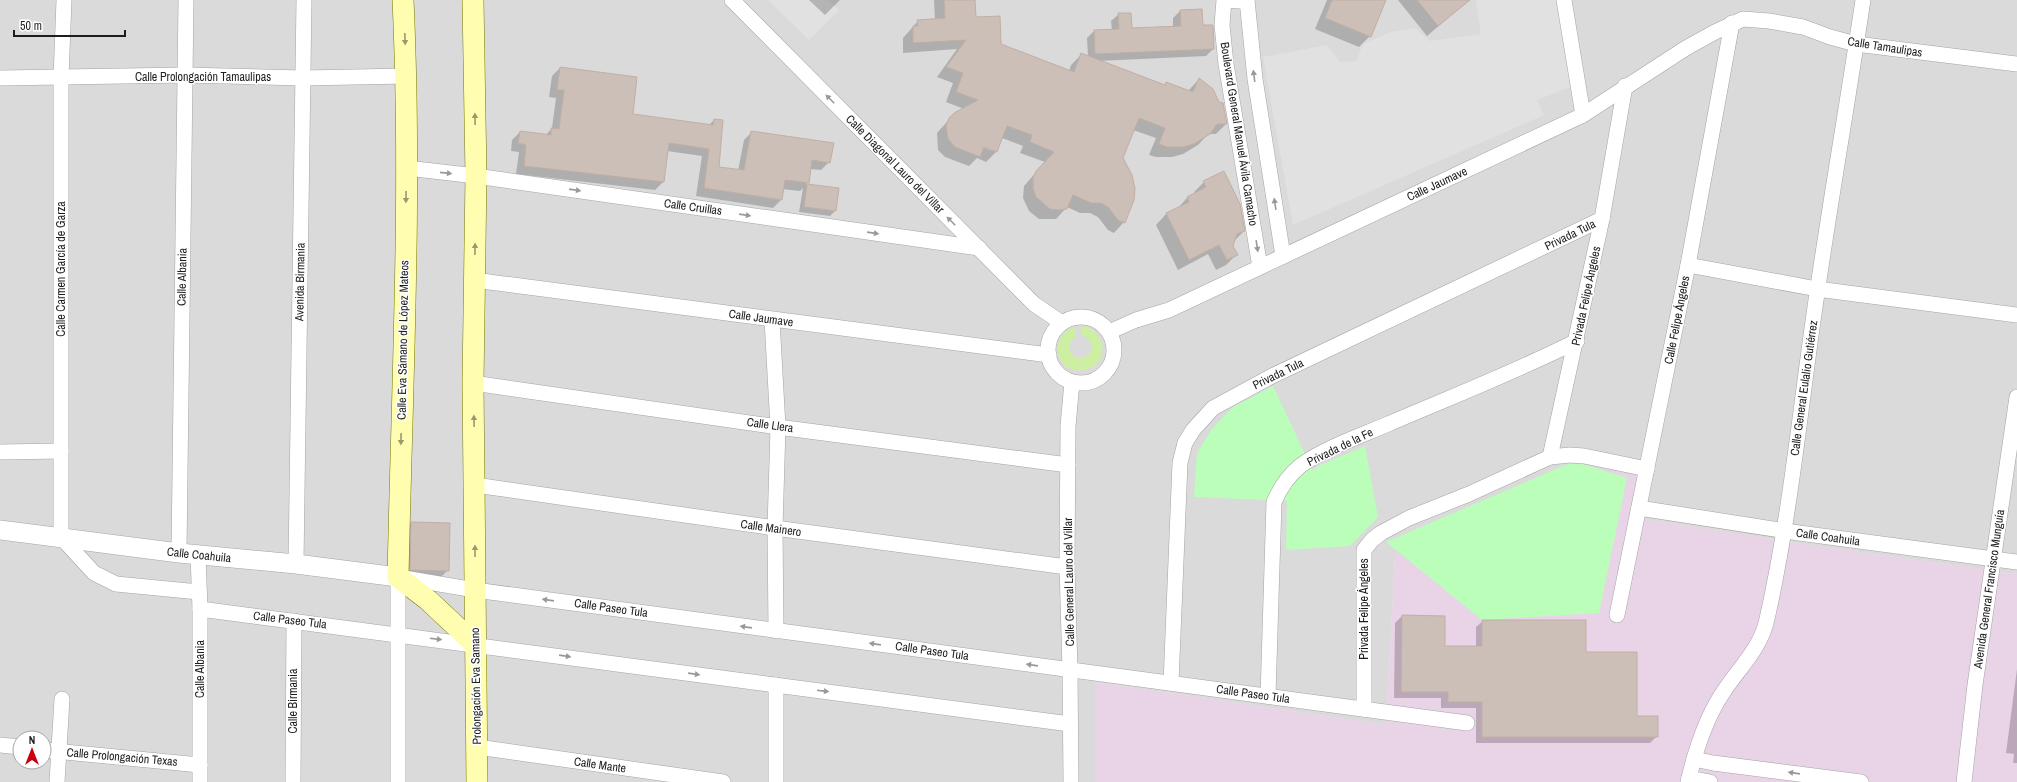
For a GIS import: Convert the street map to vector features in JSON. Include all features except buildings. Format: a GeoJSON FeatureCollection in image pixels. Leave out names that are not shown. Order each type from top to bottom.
{"type":"FeatureCollection","features":[{"type":"Feature","properties":{"kind":"main road","name":"Calle Eva Sámano de López Mateos"},"geometry":{"type":"LineString","coordinates":[[398,577],[407,168],[403,0]]}},
{"type":"Feature","properties":{"kind":"main road"},"geometry":{"type":"LineString","coordinates":[[473,0],[476,176],[473,383],[475,590]]}},
{"type":"Feature","properties":{"kind":"main road"},"geometry":{"type":"LineString","coordinates":[[398,577],[428,600],[476,644]]}},
{"type":"Feature","properties":{"kind":"main road","name":"Prolongación Eva Samano"},"geometry":{"type":"LineString","coordinates":[[475,590],[478,747],[477,782]]}},
{"type":"Feature","properties":{"kind":"street","name":"Calle Carmen García de Garza"},"geometry":{"type":"LineString","coordinates":[[61,537],[62,78],[64,0]]}},
{"type":"Feature","properties":{"kind":"street","name":"Calle Albania"},"geometry":{"type":"LineString","coordinates":[[179,553],[186,0]]}},
{"type":"Feature","properties":{"kind":"street","name":"Avenida Birmania"},"geometry":{"type":"LineString","coordinates":[[296,564],[304,0]]}},
{"type":"Feature","properties":{"kind":"street","name":"Calle Diagonal Lauro del Villar"},"geometry":{"type":"LineString","coordinates":[[732,0],[1034,304],[1062,323]]}},
{"type":"Feature","properties":{"kind":"street","name":"Boulevard General Manuel Ávila Camacho"},"geometry":{"type":"LineString","coordinates":[[1224,0],[1222,25],[1226,64],[1260,267]]}},
{"type":"Feature","properties":{"kind":"street","name":"Boulevard General Manuel Ávila Camacho"},"geometry":{"type":"LineString","coordinates":[[1228,0],[1239,2],[1247,0],[1255,79],[1283,256]]}},
{"type":"Feature","properties":{"kind":"street"},"geometry":{"type":"LineString","coordinates":[[1564,0],[1583,115]]}},
{"type":"Feature","properties":{"kind":"street","name":"Calle General Eulalio Gutiérrez"},"geometry":{"type":"LineString","coordinates":[[1689,780],[1694,759],[1711,714],[1723,692],[1755,650],[1767,622],[1784,530],[1818,289],[1863,0]]}},
{"type":"Feature","properties":{"kind":"street","name":"Calle Jaumave"},"geometry":{"type":"LineString","coordinates":[[1109,332],[1136,320],[1169,310],[1583,115],[1625,86],[1686,48],[1732,23],[1744,19],[1756,20]]}},
{"type":"Feature","properties":{"kind":"street","name":"Calle Tamaulipas"},"geometry":{"type":"LineString","coordinates":[[1756,20],[1803,27],[1830,37],[1856,44],[2017,64]]}},
{"type":"Feature","properties":{"kind":"street","name":"Calle Felipe Ángeles"},"geometry":{"type":"LineString","coordinates":[[1617,615],[1688,265],[1732,23]]}},
{"type":"Feature","properties":{"kind":"street","name":"Calle Prolongación Tamaulipas"},"geometry":{"type":"LineString","coordinates":[[0,78],[185,75],[303,78],[406,76]]}},
{"type":"Feature","properties":{"kind":"street","name":"Privada Felipe Ángeles"},"geometry":{"type":"LineString","coordinates":[[1550,457],[1577,341],[1602,219],[1625,86]]}},
{"type":"Feature","properties":{"kind":"street","name":"Calle Cruillas"},"geometry":{"type":"LineString","coordinates":[[407,168],[476,176],[979,248]]}},
{"type":"Feature","properties":{"kind":"street","name":"Privada Tula"},"geometry":{"type":"LineString","coordinates":[[1171,683],[1180,463],[1185,443],[1202,418],[1213,408],[1272,376],[1602,219]]}},
{"type":"Feature","properties":{"kind":"street"},"geometry":{"type":"LineString","coordinates":[[1688,265],[1818,289],[2017,315]]}},
{"type":"Feature","properties":{"kind":"street","name":"Calle Jaumave"},"geometry":{"type":"LineString","coordinates":[[474,280],[1048,355]]}},
{"type":"Feature","properties":{"kind":"street"},"geometry":{"type":"LineString","coordinates":[[1074,318],[1091,318],[1099,322],[1109,332],[1114,351],[1110,367],[1097,379],[1080,383],[1072,382],[1057,373],[1052,366],[1048,355],[1049,341],[1053,333],[1062,323],[1074,318]]}},
{"type":"Feature","properties":{"kind":"street"},"geometry":{"type":"LineString","coordinates":[[772,320],[778,426],[775,528],[776,631]]}},
{"type":"Feature","properties":{"kind":"street","name":"Privada de la Fe"},"geometry":{"type":"LineString","coordinates":[[1268,696],[1274,502],[1279,489],[1300,466],[1361,436],[1577,341]]}},
{"type":"Feature","properties":{"kind":"street","name":"Calle General Lauro del Villar"},"geometry":{"type":"LineString","coordinates":[[1071,782],[1067,567],[1068,426],[1072,382]]}},
{"type":"Feature","properties":{"kind":"street","name":"Calle Llera"},"geometry":{"type":"LineString","coordinates":[[473,383],[1068,465]]}},
{"type":"Feature","properties":{"kind":"street","name":"Avenida General Francisco Munguía"},"geometry":{"type":"LineString","coordinates":[[1964,782],[1993,558],[2017,397]]}},
{"type":"Feature","properties":{"kind":"street"},"geometry":{"type":"LineString","coordinates":[[0,452],[61,451]]}},
{"type":"Feature","properties":{"kind":"street","name":"Privada Felipe Ángeles"},"geometry":{"type":"LineString","coordinates":[[1364,710],[1364,550],[1372,540],[1408,518],[1469,494],[1550,457],[1570,455],[1584,456],[1647,469]]}},
{"type":"Feature","properties":{"kind":"street","name":"Calle Mainero"},"geometry":{"type":"LineString","coordinates":[[475,485],[775,528],[1067,567]]}},
{"type":"Feature","properties":{"kind":"street","name":"Calle Coahuila"},"geometry":{"type":"LineString","coordinates":[[1639,508],[1784,530],[2017,562]]}},
{"type":"Feature","properties":{"kind":"street","name":"Calle Coahuila"},"geometry":{"type":"LineString","coordinates":[[0,530],[179,553],[296,564],[398,577]]}},
{"type":"Feature","properties":{"kind":"street"},"geometry":{"type":"LineString","coordinates":[[61,537],[94,573],[116,584],[199,592]]}},
{"type":"Feature","properties":{"kind":"street","name":"Calle Albania"},"geometry":{"type":"LineString","coordinates":[[198,555],[200,609],[200,782]]}},
{"type":"Feature","properties":{"kind":"street"},"geometry":{"type":"LineString","coordinates":[[398,577],[398,782]]}},
{"type":"Feature","properties":{"kind":"street","name":"Calle Paseo Tula"},"geometry":{"type":"LineString","coordinates":[[398,577],[475,590],[1466,723]]}},
{"type":"Feature","properties":{"kind":"street","name":"Calle Paseo Tula"},"geometry":{"type":"LineString","coordinates":[[200,609],[476,644],[1070,724]]}},
{"type":"Feature","properties":{"kind":"street","name":"Calle Birmania"},"geometry":{"type":"LineString","coordinates":[[293,782],[294,621]]}},
{"type":"Feature","properties":{"kind":"street"},"geometry":{"type":"LineString","coordinates":[[776,685],[776,782]]}},
{"type":"Feature","properties":{"kind":"street"},"geometry":{"type":"LineString","coordinates":[[52,746],[62,699]]}},
{"type":"Feature","properties":{"kind":"street"},"geometry":{"type":"LineString","coordinates":[[0,745],[12,746]]}},
{"type":"Feature","properties":{"kind":"street","name":"Calle Mante"},"geometry":{"type":"LineString","coordinates":[[478,747],[723,782]]}},
{"type":"Feature","properties":{"kind":"street","name":"Calle Prolongación Texas"},"geometry":{"type":"LineString","coordinates":[[52,751],[200,765]]}},
{"type":"Feature","properties":{"kind":"street"},"geometry":{"type":"LineString","coordinates":[[52,756],[57,782]]}},
{"type":"Feature","properties":{"kind":"street"},"geometry":{"type":"LineString","coordinates":[[1694,759],[1713,763],[1860,782]]}},
{"type":"Feature","properties":{"kind":"street"},"geometry":{"type":"LineString","coordinates":[[1689,780],[1710,782]]}},
{"type":"Feature","properties":{"kind":"shaded area"},"geometry":{"type":"Polygon","coordinates":[[[0,0],[2017,0],[2017,574],[1809,545],[1642,519],[1395,554],[1386,725],[1095,682],[1095,782],[0,782],[0,0]]]}},
{"type":"Feature","properties":{"kind":"shaded area"},"geometry":{"type":"Polygon","coordinates":[[[768,0],[828,0],[839,10],[809,40],[768,0]]]}},
{"type":"Feature","properties":{"kind":"shaded area"},"geometry":{"type":"Polygon","coordinates":[[[1476,0],[1570,0],[1583,82],[1537,100],[1544,115],[1293,225],[1263,57],[1327,45],[1340,62],[1356,61],[1363,44],[1391,32],[1415,28],[1430,41],[1481,34],[1476,0]]]}},
{"type":"Feature","properties":{"kind":"shaded area"},"geometry":{"type":"Polygon","coordinates":[[[1577,465],[1653,479],[1642,519],[1809,545],[2017,574],[2017,782],[1095,782],[1095,682],[1386,725],[1395,554],[1577,465]]]}},
{"type":"Feature","properties":{"kind":"green space"},"geometry":{"type":"Polygon","coordinates":[[[1081,325],[1090,328],[1096,333],[1100,340],[1102,355],[1099,362],[1093,367],[1084,370],[1074,370],[1067,367],[1061,361],[1058,354],[1058,347],[1060,339],[1074,326],[1076,336],[1069,344],[1071,354],[1080,359],[1090,354],[1092,345],[1087,338],[1081,335],[1081,325]]]}},
{"type":"Feature","properties":{"kind":"green space"},"geometry":{"type":"Polygon","coordinates":[[[1273,386],[1312,469],[1311,471],[1320,465],[1365,446],[1378,517],[1350,546],[1286,550],[1287,501],[1194,497],[1197,453],[1212,429],[1233,407],[1273,386]]]}},
{"type":"Feature","properties":{"kind":"green space"},"geometry":{"type":"Polygon","coordinates":[[[1570,463],[1586,465],[1627,478],[1599,613],[1482,620],[1386,542],[1570,463]]]}}]}
